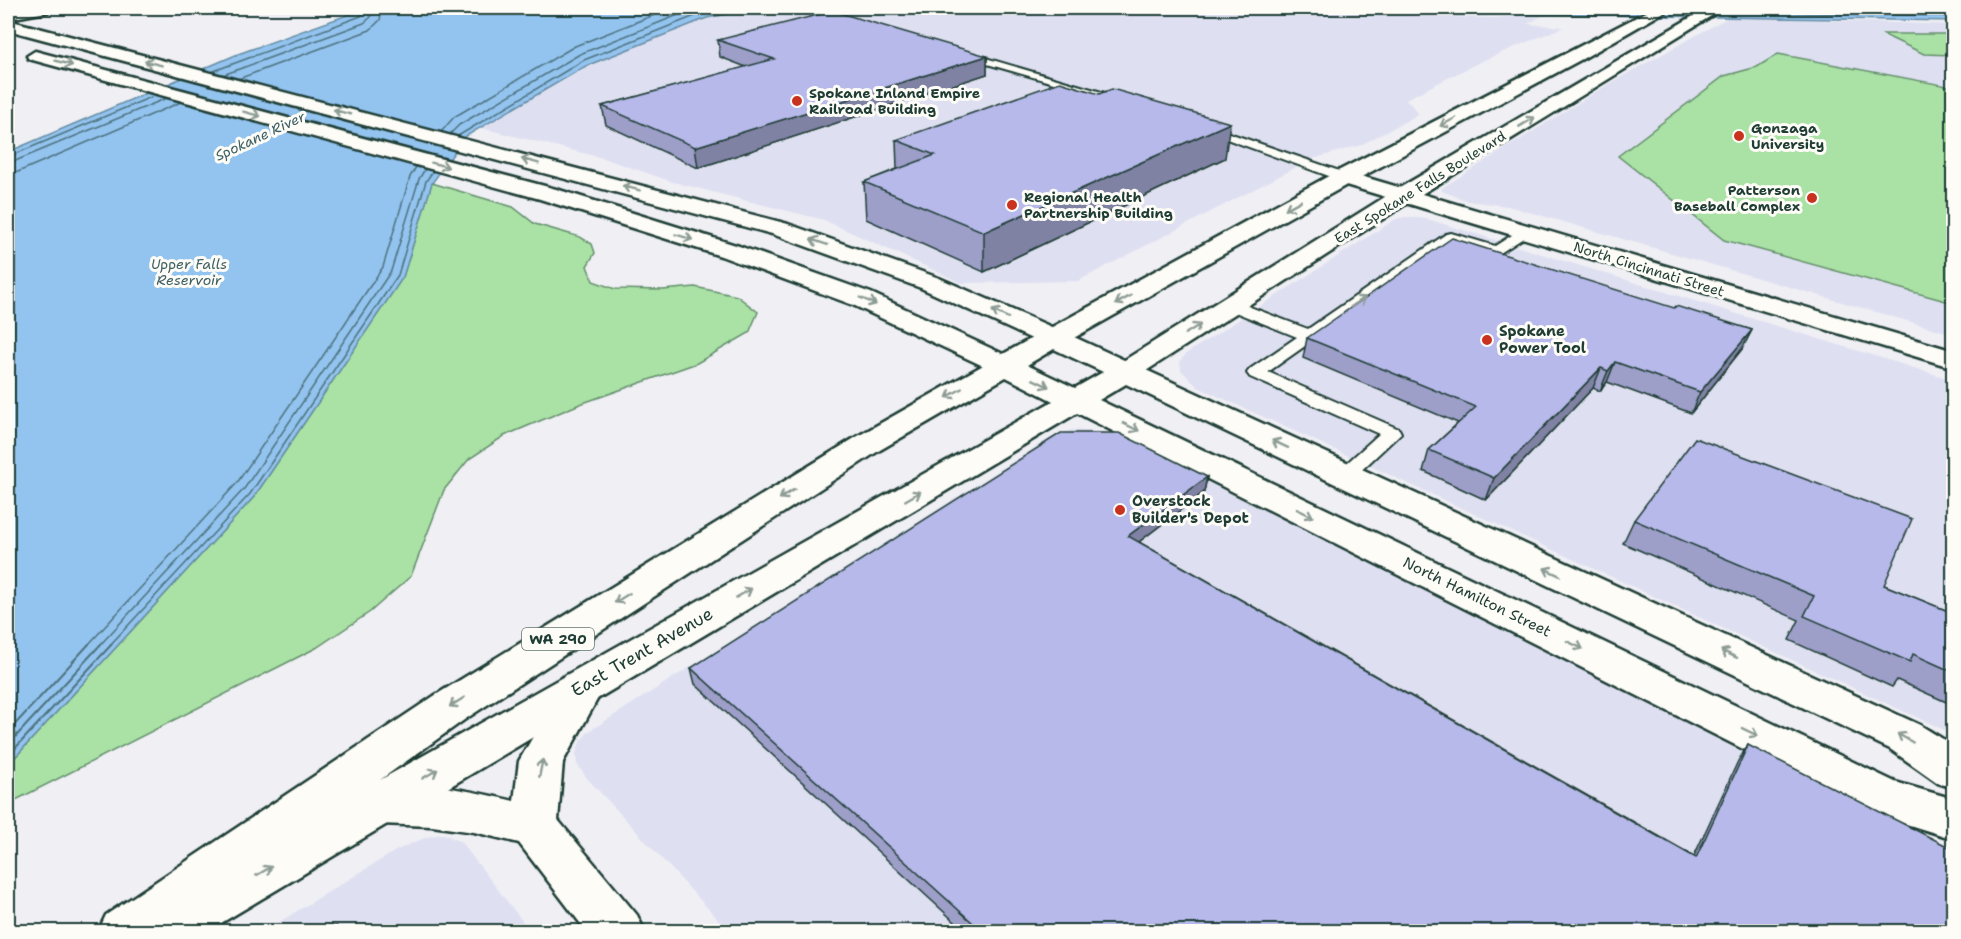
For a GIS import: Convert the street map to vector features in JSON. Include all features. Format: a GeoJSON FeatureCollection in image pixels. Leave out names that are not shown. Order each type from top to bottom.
{"type":"FeatureCollection","features":[{"type":"Feature","properties":{"kind":"main road"},"geometry":{"type":"LineString","coordinates":[[8,15],[47,8]]}},
{"type":"Feature","properties":{"kind":"main road"},"geometry":{"type":"LineString","coordinates":[[1004,364],[1344,177],[1664,8]]}},
{"type":"Feature","properties":{"kind":"main road","name":"East Spokane Falls Boulevard"},"geometry":{"type":"LineString","coordinates":[[1125,372],[1404,195],[1717,8]]}},
{"type":"Feature","properties":{"kind":"main road"},"geometry":{"type":"LineString","coordinates":[[8,25],[587,176],[791,232],[930,283],[1053,338],[1905,737],[1953,770]]}},
{"type":"Feature","properties":{"kind":"main road","name":"North Hamilton Street"},"geometry":{"type":"LineString","coordinates":[[20,51],[548,194],[789,271],[903,316],[1884,798],[1953,819]]}},
{"type":"Feature","properties":{"kind":"main road","name":"North Cincinnati Street"},"geometry":{"type":"LineString","coordinates":[[1344,177],[1953,360]]}},
{"type":"Feature","properties":{"kind":"main road","name":"WA 290"},"geometry":{"type":"LineString","coordinates":[[124,932],[449,708],[792,490],[1004,364]]}},
{"type":"Feature","properties":{"kind":"main road","name":"East Trent Avenue"},"geometry":{"type":"LineString","coordinates":[[158,932],[1125,372]]}},
{"type":"Feature","properties":{"kind":"main road"},"geometry":{"type":"LineString","coordinates":[[534,826],[541,761],[584,685]]}},
{"type":"Feature","properties":{"kind":"main road"},"geometry":{"type":"LineString","coordinates":[[379,804],[432,806],[474,812],[534,826],[620,932]]}},
{"type":"Feature","properties":{"kind":"lane"},"geometry":{"type":"LineString","coordinates":[[949,50],[1139,105]]}},
{"type":"Feature","properties":{"kind":"lane"},"geometry":{"type":"LineString","coordinates":[[1191,121],[1224,135],[1344,177]]}},
{"type":"Feature","properties":{"kind":"lane"},"geometry":{"type":"LineString","coordinates":[[1345,475],[1392,433],[1256,374],[1451,237],[1497,251],[1523,232]]}},
{"type":"Feature","properties":{"kind":"lane"},"geometry":{"type":"LineString","coordinates":[[1231,305],[1310,336]]}},
{"type":"Feature","properties":{"kind":"shaded area"},"geometry":{"type":"Polygon","coordinates":[[[443,8],[1351,8],[1419,16],[1493,18],[1546,14],[1527,24],[1563,27],[1484,60],[1406,99],[1419,114],[1361,145],[1312,159],[1078,281],[962,283],[824,220],[673,182],[603,158],[300,83],[443,8]]]}},
{"type":"Feature","properties":{"kind":"shaded area","name":"Gonzaga University"},"geometry":{"type":"Polygon","coordinates":[[[1729,17],[1953,25],[1953,334],[1508,206],[1468,201],[1442,191],[1442,188],[1607,85],[1729,17]]]}},
{"type":"Feature","properties":{"kind":"shaded area"},"geometry":{"type":"Polygon","coordinates":[[[1405,217],[1427,219],[1953,380],[1953,734],[1198,387],[1181,370],[1180,361],[1187,353],[1396,219],[1405,217]]]}},
{"type":"Feature","properties":{"kind":"shaded area"},"geometry":{"type":"Polygon","coordinates":[[[1072,430],[1103,432],[1123,440],[1953,851],[1953,931],[729,931],[586,777],[577,764],[576,753],[580,742],[588,732],[1050,438],[1072,430]]]}},
{"type":"Feature","properties":{"kind":"shaded area"},"geometry":{"type":"Polygon","coordinates":[[[443,834],[461,842],[530,931],[263,932],[397,850],[427,837],[443,834]]]}},
{"type":"Feature","properties":{"kind":"green space"},"geometry":{"type":"Polygon","coordinates":[[[1882,34],[1953,34],[1953,55],[1924,54],[1882,34]]]}},
{"type":"Feature","properties":{"kind":"green space","name":"Patterson Baseball Complex"},"geometry":{"type":"Polygon","coordinates":[[[1778,54],[1953,87],[1953,303],[1724,240],[1618,156],[1724,76],[1757,67],[1778,54]]]}},
{"type":"Feature","properties":{"kind":"green space"},"geometry":{"type":"Polygon","coordinates":[[[432,183],[513,207],[535,224],[580,237],[592,244],[595,253],[587,266],[593,281],[615,289],[663,290],[695,287],[737,296],[758,312],[749,333],[697,363],[580,404],[504,436],[469,459],[444,490],[411,576],[370,612],[316,648],[8,804],[8,765],[254,497],[403,277],[432,183]]]}},
{"type":"Feature","properties":{"kind":"water","name":"Upper Falls Reservoir"},"geometry":{"type":"Polygon","coordinates":[[[367,8],[757,8],[707,18],[586,66],[466,136],[432,183],[403,277],[254,497],[8,765],[8,152],[238,54],[367,8]]]}},
{"type":"Feature","properties":{"kind":"water"},"geometry":{"type":"Polygon","coordinates":[[[1364,8],[1953,8],[1954,21],[1542,14],[1460,15],[1364,8]]]}},
{"type":"Feature","properties":{"kind":"building","name":"Spokane Inland Empire Railroad Building"},"geometry":{"type":"Polygon","coordinates":[[[833,11],[987,56],[695,147],[602,106],[774,59],[718,40],[833,11]]]}},
{"type":"Feature","properties":{"kind":"building"},"geometry":{"type":"Polygon","coordinates":[[[1060,82],[1099,94],[1112,89],[1230,123],[984,232],[864,182],[935,155],[896,140],[1060,82]]]}},
{"type":"Feature","properties":{"kind":"building"},"geometry":{"type":"Polygon","coordinates":[[[1452,238],[1674,308],[1676,306],[1752,330],[1700,392],[1615,362],[1608,371],[1601,368],[1494,478],[1429,450],[1476,407],[1307,338],[1452,238]]]}},
{"type":"Feature","properties":{"kind":"building"},"geometry":{"type":"Polygon","coordinates":[[[1061,433],[1119,433],[1207,477],[1128,536],[1696,858],[1748,745],[1953,849],[1953,932],[983,932],[691,668],[1061,433]]]}},
{"type":"Feature","properties":{"kind":"building"},"geometry":{"type":"Polygon","coordinates":[[[1695,438],[1912,519],[1884,585],[1953,613],[1953,672],[1913,654],[1910,662],[1804,616],[1814,596],[1634,520],[1695,438]]]}},
{"type":"Feature","properties":{"kind":"building"},"geometry":{"type":"Polygon","coordinates":[[[337,926],[336,932],[268,932],[270,930],[337,926]]]}},
{"type":"Feature","properties":{"kind":"place","name":"Spokane Inland Empire Railroad Building"},"geometry":{"type":"Point","coordinates":[797,101]}},
{"type":"Feature","properties":{"kind":"place","name":"Gonzaga University"},"geometry":{"type":"Point","coordinates":[1739,136]}},
{"type":"Feature","properties":{"kind":"place","name":"Patterson Baseball Complex"},"geometry":{"type":"Point","coordinates":[1812,198]}},
{"type":"Feature","properties":{"kind":"place","name":"Regional Health Partnership Building"},"geometry":{"type":"Point","coordinates":[1012,205]}},
{"type":"Feature","properties":{"kind":"place","name":"Spokane Power Tool"},"geometry":{"type":"Point","coordinates":[1487,340]}},
{"type":"Feature","properties":{"kind":"place","name":"Overstock Builder's Depot"},"geometry":{"type":"Point","coordinates":[1120,510]}},
{"type":"Feature","properties":{"kind":"water label","name":"Spokane River"},"geometry":{"type":"Point","coordinates":[260,136]}}]}
